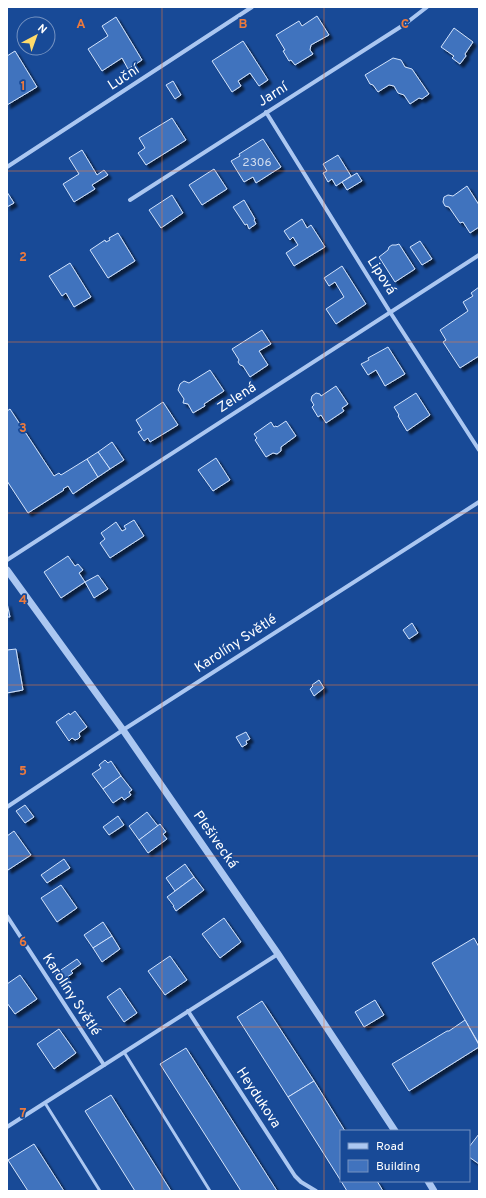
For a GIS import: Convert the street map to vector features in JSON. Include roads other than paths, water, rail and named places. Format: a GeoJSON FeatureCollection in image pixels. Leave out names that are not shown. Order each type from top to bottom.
{"type":"FeatureCollection","features":[{"type":"Feature","properties":{"kind":"street","name":"Luční"},"geometry":{"type":"LineString","coordinates":[[7,167],[252,7]]}},
{"type":"Feature","properties":{"kind":"street","name":"Jarní"},"geometry":{"type":"LineString","coordinates":[[130,200],[405,24],[427,7]]}},
{"type":"Feature","properties":{"kind":"street","name":"Lipová"},"geometry":{"type":"LineString","coordinates":[[266,112],[390,312],[479,450]]}},
{"type":"Feature","properties":{"kind":"street","name":"Zelená"},"geometry":{"type":"LineString","coordinates":[[7,560],[479,255]]}},
{"type":"Feature","properties":{"kind":"street","name":"Karolíny Světlé"},"geometry":{"type":"LineString","coordinates":[[7,807],[123,730],[479,502]]}},
{"type":"Feature","properties":{"kind":"street","name":"Plešivecká"},"geometry":{"type":"LineString","coordinates":[[7,570],[123,730],[278,954],[394,1130]]}},
{"type":"Feature","properties":{"kind":"street","name":"Karolíny Světlé"},"geometry":{"type":"LineString","coordinates":[[7,916],[104,1065]]}},
{"type":"Feature","properties":{"kind":"street"},"geometry":{"type":"LineString","coordinates":[[7,1127],[278,954]]}},
{"type":"Feature","properties":{"kind":"street","name":"Heydukova"},"geometry":{"type":"LineString","coordinates":[[188,1011],[295,1176],[301,1182],[316,1191]]}},
{"type":"Feature","properties":{"kind":"street"},"geometry":{"type":"LineString","coordinates":[[429,1182],[434,1191]]}},
{"type":"Feature","properties":{"kind":"lane"},"geometry":{"type":"LineString","coordinates":[[124,1052],[210,1191]]}},
{"type":"Feature","properties":{"kind":"lane"},"geometry":{"type":"LineString","coordinates":[[45,1103],[100,1191]]}}]}
